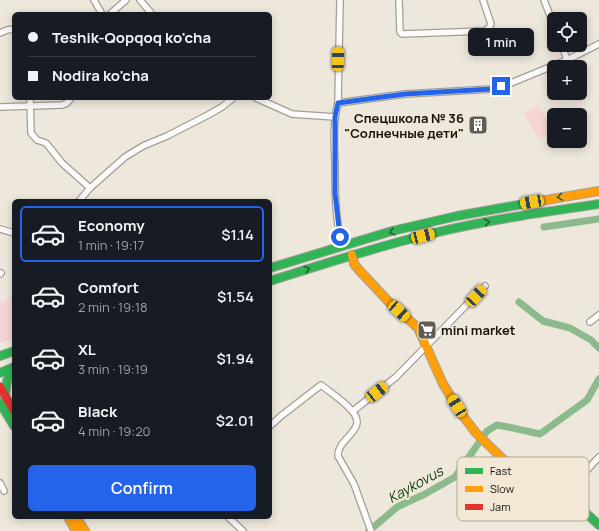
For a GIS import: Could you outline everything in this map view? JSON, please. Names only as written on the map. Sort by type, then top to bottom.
[{"type":"main road","points":[[272,267],[402,229],[458,216],[599,191]]},
{"type":"main road","points":[[272,280],[352,255],[407,240],[544,212],[599,204]]},
{"type":"main road","points":[[458,216],[456,222],[460,228]]},
{"type":"main road","points":[[352,255],[354,264],[358,270],[390,303],[418,328],[444,384],[463,416],[476,433],[501,457]]},
{"type":"main road","points":[[0,373],[12,368]]},
{"type":"main road","points":[[2,400],[7,381],[12,371]]},
{"type":"main road","points":[[0,388],[2,413],[12,424]]},
{"type":"main road","points":[[2,400],[12,409]]},
{"type":"main road","points":[[589,516],[599,525]]},
{"type":"main road","points":[[69,519],[76,531]]},
{"type":"main road","points":[[77,519],[85,531]]},
{"type":"street","points":[[94,0],[101,12]]},
{"type":"street","points":[[112,12],[126,0]]},
{"type":"street","points":[[140,0],[150,12]]},
{"type":"street","points":[[340,0],[338,103],[335,117],[335,193],[342,246]]},
{"type":"street","points":[[399,0],[400,32],[402,34],[406,34],[484,31],[489,28],[491,24],[483,0]]},
{"type":"street","points":[[544,0],[549,12]]},
{"type":"street","points":[[0,33],[12,29]]},
{"type":"street","points":[[564,52],[567,60],[599,44]]},
{"type":"street","points":[[338,103],[405,94],[492,89],[506,85],[547,68]]},
{"type":"street","points":[[30,100],[31,133],[37,140],[46,143],[62,163],[90,188]]},
{"type":"street","points":[[0,106],[62,105],[69,100]]},
{"type":"street","points":[[82,199],[90,188],[125,157],[142,146],[167,136],[212,112],[230,100]]},
{"type":"street","points":[[260,100],[292,114],[335,117]]},
{"type":"street","points":[[0,229],[12,233]]},
{"type":"street","points":[[353,411],[396,377],[485,286]]},
{"type":"street","points":[[590,322],[599,315]]},
{"type":"street","points":[[272,424],[321,385],[353,411],[357,426],[353,433],[342,444],[338,452],[338,456],[354,484],[370,529]]},
{"type":"street","points":[[589,468],[599,457]]},
{"type":"street","points":[[0,483],[4,491]]},
{"type":"street","points":[[230,519],[243,531]]},
{"type":"shaded area","points":[[539,105],[547,121],[547,134],[538,139],[524,113]]},
{"type":"shaded area","points":[[10,295],[12,296],[12,339],[0,343],[0,300],[3,303]]},
{"type":"waterway","name":"Kaykovus","points":[[544,227],[599,219]]},
{"type":"waterway","name":"Kaykovus","points":[[519,302],[543,321],[570,328],[591,340],[599,348]]},
{"type":"waterway","name":"Kaykovus","points":[[469,457],[487,431],[497,425],[540,434],[587,400],[599,379]]},
{"type":"waterway","name":"Kaykovus","points":[[369,531],[397,507],[425,494],[455,477],[457,474]]},
{"type":"traffic: fast","points":[[272,267],[392,231],[457,216],[529,203]]},
{"type":"traffic: fast","points":[[272,280],[372,249],[454,228],[537,213],[599,204]]},
{"type":"traffic: fast","points":[[0,356],[12,352]]},
{"type":"traffic: fast","points":[[0,373],[12,368]]},
{"type":"traffic: fast","points":[[5,396],[7,381],[12,371]]},
{"type":"traffic: fast","points":[[0,403],[12,423]]},
{"type":"traffic: fast","points":[[589,516],[599,525]]},
{"type":"traffic: slow","points":[[529,203],[599,191]]},
{"type":"traffic: slow","points":[[352,255],[354,264],[359,270],[390,303],[418,328],[443,384],[463,416],[476,433],[501,457]]},
{"type":"traffic: slow","points":[[69,519],[76,531]]},
{"type":"traffic: slow","points":[[77,519],[85,531]]},
{"type":"traffic: jam","points":[[0,387],[12,408]]},
{"type":"place","name":"Спецшкола № 36 \"Солнечные дети\"","points":[[478,125]]},
{"type":"place","name":"mini market","points":[[427,330]]},
{"type":"route","points":[[340,237],[335,193],[334,147],[335,117],[338,103],[405,94],[492,89],[501,86]]}]
